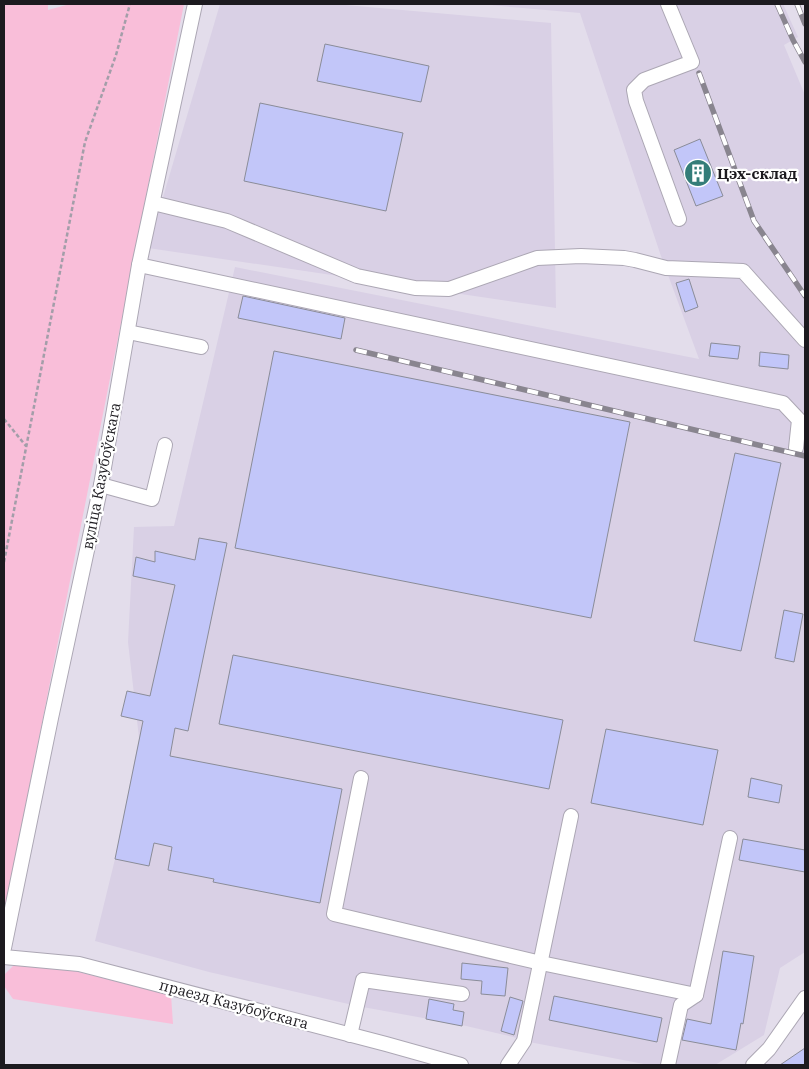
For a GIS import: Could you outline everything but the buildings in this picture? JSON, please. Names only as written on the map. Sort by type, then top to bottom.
[{"type":"street","name":"вуліца Казубоўскага","points":[[4,948],[101,485],[139,266],[195,4]]},
{"type":"street","points":[[668,4],[692,62],[644,80],[634,90],[636,102],[678,220]]},
{"type":"street","points":[[153,203],[227,221],[357,276],[415,288],[449,289],[537,258],[581,256],[624,258],[666,268],[743,271],[805,340]]},
{"type":"street","points":[[139,266],[783,403],[799,420],[796,448]]},
{"type":"street","points":[[128,332],[201,347]]},
{"type":"street","points":[[101,485],[152,499],[165,445]]},
{"type":"street","points":[[361,778],[334,914],[541,963],[696,995]]},
{"type":"street","points":[[508,1065],[524,1041],[571,816]]},
{"type":"street","points":[[668,1065],[681,1005],[696,995],[730,838]]},
{"type":"street","name":"праезд Казубоўскага","points":[[4,957],[79,964],[350,1034],[461,1065]]},
{"type":"street","points":[[350,1034],[363,980],[462,994]]},
{"type":"street","points":[[753,1065],[769,1049],[805,998]]},
{"type":"path","points":[[4,562],[85,142],[116,55],[130,4]]},
{"type":"path","points":[[4,419],[26,446]]},
{"type":"shaded area","points":[[4,4],[48,4],[48,10],[70,4],[184,4],[4,915]]},
{"type":"shaded area","points":[[220,4],[334,4],[551,23],[556,308],[148,248]]},
{"type":"shaded area","points":[[478,4],[783,4],[798,37],[784,45],[805,95],[805,952],[780,968],[764,1035],[715,1065],[649,1065],[524,1041],[462,1025],[357,1006],[209,972],[95,941],[115,859],[139,738],[128,642],[134,527],[174,526],[235,267],[699,359],[661,256],[580,13]]},
{"type":"shaded area","points":[[46,964],[171,995],[173,1024],[13,999],[4,986],[4,975],[13,966]]},
{"type":"railway","points":[[777,4],[805,62]]},
{"type":"railway","points":[[797,4],[805,24]]},
{"type":"railway","points":[[699,73],[754,221],[805,296]]},
{"type":"railway","points":[[356,350],[805,456]]},
{"type":"place","name":"Цэх-склад","points":[[698,173]]}]
